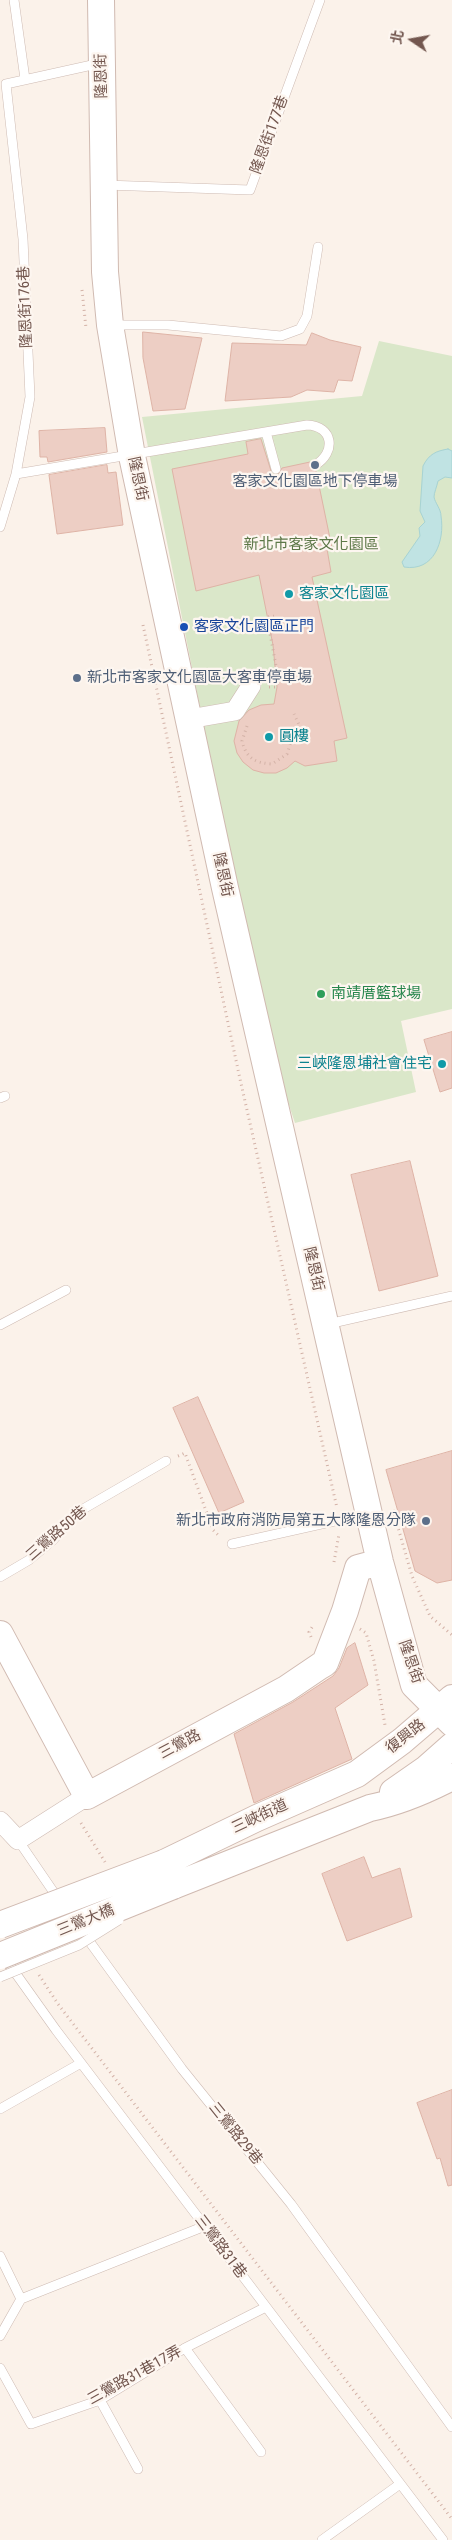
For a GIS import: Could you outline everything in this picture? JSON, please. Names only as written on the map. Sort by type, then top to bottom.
[{"type":"street","name":"隆恩街","points":[[100,0],[105,272],[110,325],[132,456],[225,888],[326,1324],[380,1508],[380,1562],[414,1685],[448,1710]]},
{"type":"street","points":[[189,719],[235,711],[251,686]]},
{"type":"street","name":"三鶯路","points":[[79,1801],[286,1689],[325,1663],[345,1611],[358,1568],[380,1562]]},
{"type":"street","points":[[0,1634],[79,1801],[18,1840],[0,1821]]},
{"type":"street","name":"復興路","points":[[357,1774],[448,1710]]},
{"type":"street","points":[[370,1808],[426,1769],[452,1746]]},
{"type":"street","name":"三峽街道","points":[[168,1875],[258,1818],[357,1774]]},
{"type":"street","points":[[370,1808],[401,1801],[452,1777]]},
{"type":"street","name":"三峽街道","points":[[168,1875],[370,1808]]},
{"type":"street","name":"三鶯大橋","points":[[0,1926],[168,1875]]},
{"type":"street","name":"三鶯大橋","points":[[0,1956],[168,1875]]},
{"type":"lane","points":[[14,0],[25,79]]},
{"type":"lane","name":"隆恩街177巷","points":[[104,185],[250,190],[320,0]]},
{"type":"lane","name":"隆恩街176巷","points":[[0,527],[16,474],[30,397],[23,239],[3,84],[102,63]]},
{"type":"lane","points":[[110,325],[168,324],[281,336],[300,329],[307,316],[318,247]]},
{"type":"lane","points":[[16,474],[132,456],[149,451],[307,425],[321,428],[329,438],[329,447],[321,462],[315,465]]},
{"type":"lane","points":[[266,432],[276,469]]},
{"type":"lane","points":[[0,1324],[66,1290]]},
{"type":"lane","points":[[326,1324],[452,1296]]},
{"type":"lane","name":"三鶯路50巷","points":[[0,1577],[29,1560],[47,1546],[78,1512],[166,1461]]},
{"type":"lane","points":[[232,1544],[380,1508]]},
{"type":"lane","name":"三鶯路29巷","points":[[18,1840],[70,1916],[182,2069],[291,2204],[452,2426]]},
{"type":"lane","points":[[0,1977],[79,1945],[168,1875]]},
{"type":"lane","name":"三鶯路31巷","points":[[0,1951],[81,2063],[443,2540]]},
{"type":"lane","points":[[0,2109],[81,2063]]},
{"type":"lane","points":[[0,2336],[21,2300],[204,2226]]},
{"type":"lane","points":[[0,2256],[21,2300]]},
{"type":"lane","name":"三鶯路31巷17弄","points":[[0,2368],[31,2424],[100,2400],[185,2348],[266,2307]]},
{"type":"lane","points":[[185,2348],[261,2452]]},
{"type":"lane","points":[[100,2400],[138,2469]]},
{"type":"lane","points":[[322,2540],[400,2484]]},
{"type":"path","points":[[251,686],[277,687],[276,666],[268,617],[276,616]]},
{"type":"path","points":[[248,725],[242,741],[244,750],[253,760],[272,764],[287,754],[293,736],[303,733],[294,714]]},
{"type":"path","points":[[166,1461],[185,1453],[214,1530],[221,1539],[232,1544]]},
{"type":"path","points":[[380,1508],[430,1616],[452,1635]]},
{"type":"path","points":[[79,1801],[106,1863]]},
{"type":"path","points":[[37,1972],[58,2004],[452,2519]]},
{"type":"green space","name":"新北市客家文化園區","points":[[379,341],[452,356],[452,1009],[401,1021],[416,1092],[295,1123],[273,1057],[251,964],[142,417],[362,396]]},
{"type":"water","points":[[448,449],[452,451],[452,478],[445,477],[438,481],[434,495],[441,516],[442,526],[439,544],[430,560],[423,565],[404,567],[402,562],[420,536],[419,528],[425,522],[420,511],[423,466],[433,454]]},
{"type":"building","points":[[143,332],[202,338],[185,409],[153,411],[143,358]]},
{"type":"building","points":[[312,333],[330,340],[361,347],[352,381],[338,380],[334,392],[307,390],[291,397],[225,401],[232,343],[306,345]]},
{"type":"building","points":[[105,428],[107,452],[48,462],[47,457],[40,457],[39,431]]},
{"type":"building","name":"客家文化園區","points":[[261,439],[272,474],[278,475],[282,468],[310,462],[310,468],[316,471],[332,548],[327,549],[331,572],[312,577],[347,738],[334,741],[337,761],[305,766],[295,761],[287,768],[276,773],[264,773],[253,770],[243,762],[237,753],[234,741],[239,721],[249,710],[261,705],[274,704],[277,687],[273,645],[259,575],[196,591],[172,469],[248,454],[246,442]]},
{"type":"building","points":[[107,465],[108,473],[116,472],[123,525],[57,534],[49,475]]},
{"type":"building","name":"三峽隆恩埔社會住宅","points":[[452,1032],[452,1088],[440,1092],[424,1040]]},
{"type":"building","points":[[410,1161],[438,1276],[379,1291],[351,1175]]},
{"type":"building","points":[[198,1397],[244,1502],[219,1513],[173,1408]]},
{"type":"building","name":"新北市政府消防局第五大隊隆恩分隊","points":[[452,1451],[452,1580],[437,1583],[415,1571],[386,1470]]},
{"type":"building","points":[[355,1643],[368,1685],[335,1708],[352,1759],[254,1803],[234,1734],[293,1702],[333,1676],[339,1668],[347,1648]]},
{"type":"building","points":[[364,1857],[372,1878],[400,1868],[412,1917],[347,1941],[322,1874]]},
{"type":"building","points":[[452,2090],[452,2185],[448,2186],[440,2158],[437,2159],[417,2103]]},
{"type":"place","name":"客家文化園區地下停車場","points":[[315,465]]},
{"type":"place","name":"客家文化園區","points":[[289,594]]},
{"type":"place","name":"客家文化園區正門","points":[[184,627]]},
{"type":"place","name":"新北市客家文化園區大客車停車場","points":[[77,678]]},
{"type":"place","name":"圓樓","points":[[269,737]]},
{"type":"place","name":"南靖厝籃球場","points":[[321,994]]},
{"type":"place","name":"三峽隆恩埔社會住宅","points":[[442,1064]]},
{"type":"place","name":"新北市政府消防局第五大隊隆恩分隊","points":[[426,1521]]}]
